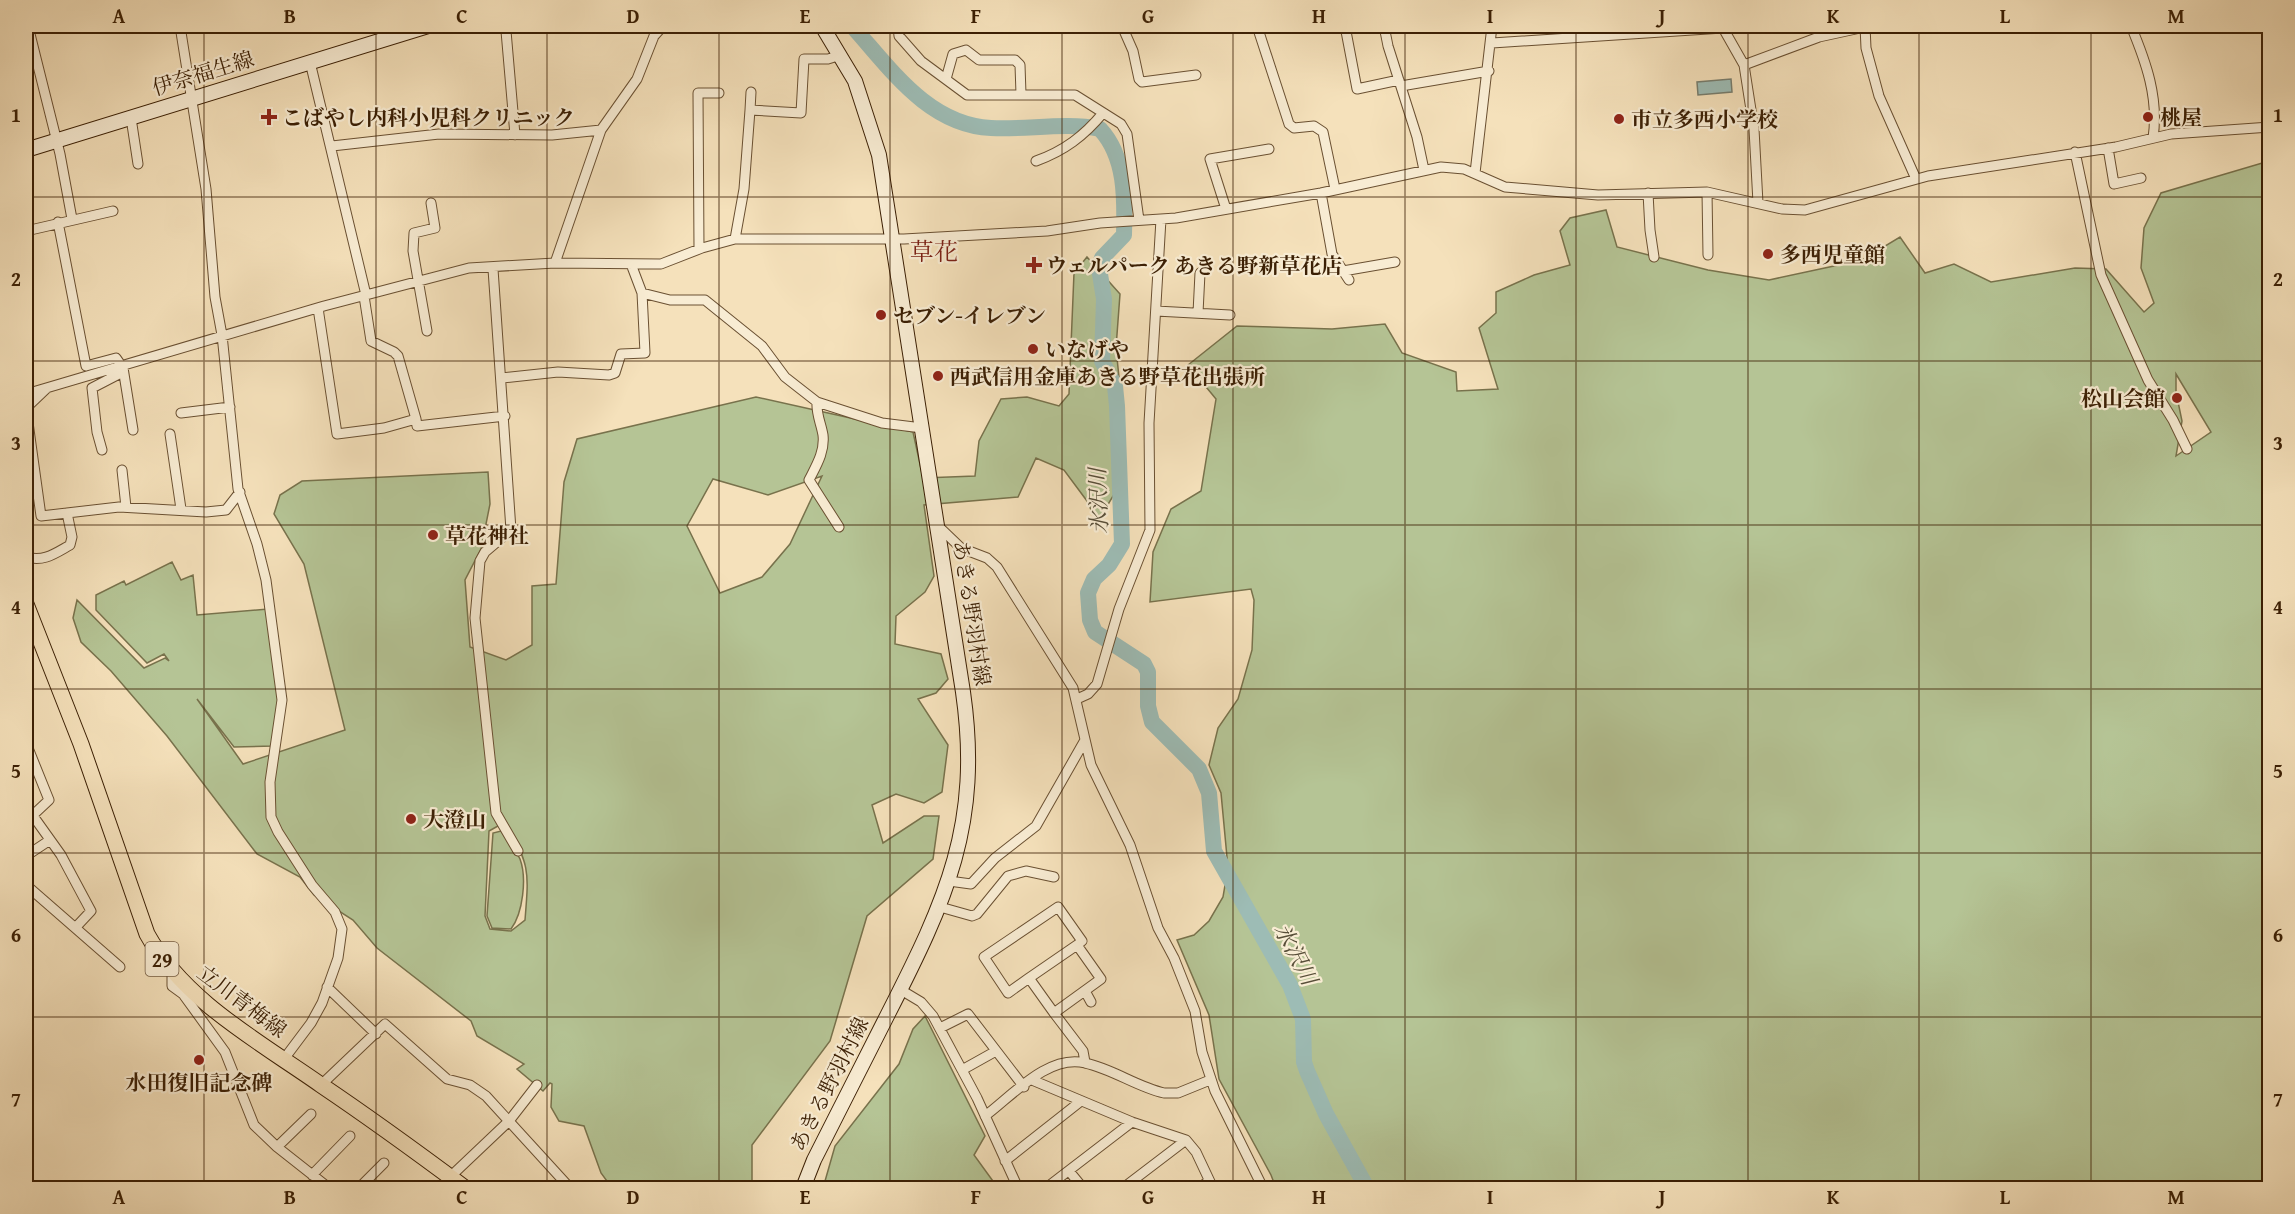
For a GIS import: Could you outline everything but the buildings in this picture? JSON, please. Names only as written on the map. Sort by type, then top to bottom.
[{"type":"main road","name":"伊奈福生線","points":[[26,150],[428,26]]},
{"type":"main road","name":"あきる野羽村線","points":[[803,1188],[814,1160],[901,990],[950,881],[964,819],[968,740],[893,239],[874,135],[855,81],[822,26]]},
{"type":"main road","name":"立川青梅線","points":[[26,604],[81,744],[147,934],[172,973],[230,1021],[465,1188]]},
{"type":"street","points":[[28,26],[72,219]]},
{"type":"street","points":[[180,26],[206,189],[215,297],[222,335],[240,492],[266,580],[282,700],[270,782],[272,817],[278,832],[312,885],[338,918],[343,939],[327,987],[311,1023],[285,1059]]},
{"type":"street","points":[[555,263],[601,130],[637,79],[654,36],[663,26]]},
{"type":"street","points":[[898,26],[898,36],[921,61],[967,95],[1075,95],[1121,124],[1127,134],[1135,221]]},
{"type":"street","points":[[1122,26],[1133,51],[1139,79],[1142,82],[1196,75]]},
{"type":"street","points":[[1257,26],[1289,124],[1294,128],[1314,126],[1323,132],[1335,189]]},
{"type":"street","points":[[1330,26],[1331,28],[1345,26],[1357,89],[1489,71]]},
{"type":"street","points":[[1384,26],[1424,170]]},
{"type":"street","points":[[1475,173],[1489,71],[1492,26]]},
{"type":"street","points":[[1584,26],[1586,37]]},
{"type":"street","points":[[1744,65],[1819,37],[1865,26],[1866,48],[1879,96],[1916,179]]},
{"type":"street","points":[[2131,26],[2141,46],[2152,87],[2156,119],[2153,138]]},
{"type":"street","points":[[1492,43],[1722,27],[1744,65],[1754,129],[1758,203]]},
{"type":"street","points":[[506,31],[515,135]]},
{"type":"street","points":[[946,79],[953,54],[966,50],[979,60],[1015,60],[1020,65],[1021,94]]},
{"type":"street","points":[[750,110],[801,113],[804,59],[828,59],[841,55]]},
{"type":"street","points":[[310,62],[332,146],[365,296],[371,341],[398,356],[417,426],[505,416]]},
{"type":"street","points":[[26,66],[37,63]]},
{"type":"street","points":[[735,239],[744,189],[751,92]]},
{"type":"street","points":[[699,249],[698,93],[719,93]]},
{"type":"street","points":[[1036,161],[1055,154],[1082,137],[1104,113]]},
{"type":"street","points":[[131,117],[138,164]]},
{"type":"street","points":[[26,394],[222,335],[469,268],[555,263],[661,264],[699,249],[735,239],[893,239],[1047,231],[1161,219],[1226,209],[1424,170],[1454,167],[1475,173],[1485,180],[1505,187],[1598,195],[1707,192],[1805,210],[1916,179],[2108,148],[2171,134],[2270,127]]},
{"type":"street","points":[[332,146],[439,134],[552,135],[601,130]]},
{"type":"street","points":[[2108,148],[2114,184],[2141,178]]},
{"type":"street","points":[[1226,209],[1210,159],[1269,149]]},
{"type":"street","points":[[2075,152],[2101,275],[2148,380],[2173,420],[2187,449]]},
{"type":"street","points":[[1321,192],[1332,254],[1346,275],[1395,262]]},
{"type":"street","points":[[1707,192],[1708,255]]},
{"type":"street","points":[[1648,194],[1654,257]]},
{"type":"street","points":[[427,331],[413,251],[414,233],[435,228],[431,203]]},
{"type":"street","points":[[26,231],[113,211]]},
{"type":"street","points":[[1077,699],[1088,694],[1097,684],[1108,642],[1150,530],[1149,423],[1161,219]]},
{"type":"street","points":[[58,222],[86,366],[116,358],[121,365],[133,430]]},
{"type":"street","points":[[502,378],[558,372],[609,375],[615,373],[621,354],[645,352],[642,293],[632,264]]},
{"type":"street","points":[[493,268],[505,416],[511,530],[485,552],[480,561],[475,618],[496,813],[518,851]]},
{"type":"street","points":[[1198,313],[1200,273]]},
{"type":"street","points":[[642,293],[670,300],[705,300],[754,339],[768,352],[785,377],[817,402],[882,423],[922,428]]},
{"type":"street","points":[[318,308],[337,434],[384,428],[416,419]]},
{"type":"street","points":[[1156,310],[1230,315]]},
{"type":"street","points":[[102,450],[92,388],[119,374],[121,365]]},
{"type":"street","points":[[49,387],[26,408],[41,516],[126,507],[206,512],[226,510],[240,492]]},
{"type":"street","points":[[817,402],[823,435],[823,452],[809,480],[839,527]]},
{"type":"street","points":[[181,413],[230,407]]},
{"type":"street","points":[[170,434],[181,509]]},
{"type":"street","points":[[122,470],[126,507]]},
{"type":"street","points":[[26,557],[36,560],[49,558],[70,545],[72,537],[67,513]]},
{"type":"street","points":[[937,525],[961,548],[987,558],[997,567],[1073,688],[1093,770],[1130,845],[1158,928],[1174,958],[1195,1011],[1210,1080],[1263,1188]]},
{"type":"street","points":[[950,881],[971,884],[995,858],[1036,826],[1085,740]]},
{"type":"street","points":[[26,742],[28,756],[49,800],[33,815]]},
{"type":"street","points":[[26,806],[50,840],[91,911],[76,927]]},
{"type":"street","points":[[26,856],[50,840]]},
{"type":"street","points":[[940,907],[972,916],[978,914],[1008,876],[1026,870],[1054,877]]},
{"type":"street","points":[[26,885],[120,967]]},
{"type":"street","points":[[1058,907],[1082,941],[1077,945],[1008,993],[984,957],[1058,907]]},
{"type":"street","points":[[1054,1012],[1101,979],[1077,945]]},
{"type":"street","points":[[172,973],[172,986],[183,994],[225,1052],[254,1125],[277,1147],[329,1188]]},
{"type":"street","points":[[1029,978],[1083,1051],[1085,1062]]},
{"type":"street","points":[[327,987],[376,1034]]},
{"type":"street","points":[[901,990],[921,1002],[939,1028],[985,1116],[1018,1188]]},
{"type":"street","points":[[1084,991],[1092,1002]]},
{"type":"street","points":[[939,1028],[968,1014],[1024,1087]]},
{"type":"street","points":[[321,1085],[385,1024],[447,1079],[470,1085],[486,1096],[570,1188]]},
{"type":"street","points":[[962,1070],[996,1051]]},
{"type":"street","points":[[985,1116],[1051,1067],[1065,1062],[1085,1062],[1164,1093],[1178,1093],[1210,1080]]},
{"type":"street","points":[[1032,1080],[1132,1122],[1186,1140],[1196,1152],[1211,1185],[1199,1188]]},
{"type":"street","points":[[450,1177],[509,1121],[537,1085]]},
{"type":"street","points":[[1005,1161],[1081,1101]]},
{"type":"street","points":[[277,1147],[310,1114]]},
{"type":"street","points":[[1046,1188],[1132,1122]]},
{"type":"street","points":[[312,1175],[350,1136]]},
{"type":"street","points":[[1123,1188],[1186,1140]]},
{"type":"street","points":[[359,1188],[384,1163]]},
{"type":"street","points":[[1069,1171],[1083,1188]]},
{"type":"green space","points":[[2269,161],[2269,1188],[1276,1188],[1219,1079],[1209,1015],[1177,940],[1194,935],[1209,921],[1223,897],[1228,868],[1221,793],[1209,765],[1218,728],[1238,699],[1252,650],[1254,600],[1251,589],[1150,602],[1153,552],[1171,509],[1201,491],[1216,399],[1188,365],[1237,326],[1332,329],[1385,324],[1402,353],[1456,372],[1457,391],[1498,389],[1479,328],[1496,313],[1496,292],[1534,275],[1570,265],[1560,231],[1570,218],[1606,210],[1617,247],[1708,270],[1769,280],[1862,260],[1900,237],[1925,273],[1954,264],[1991,282],[2075,268],[2106,269],[2144,312],[2154,303],[2141,268],[2144,228],[2161,193]],"holes":[[[2176,374],[2211,432],[2176,456],[2182,421],[2176,392]]]},
{"type":"green space","points":[[1087,257],[1120,294],[1116,348],[1121,397],[1116,491],[1097,523],[1087,501],[1064,470],[1036,458],[1018,497],[924,505],[934,576],[925,592],[896,616],[895,644],[941,654],[948,679],[936,693],[918,699],[948,745],[942,792],[924,803],[896,794],[872,805],[883,843],[924,816],[939,816],[933,859],[867,916],[830,1041],[752,1145],[752,1188],[612,1188],[601,1173],[584,1126],[559,1121],[551,1107],[552,1084],[550,1083],[543,1091],[517,1069],[524,1064],[477,1036],[471,1021],[377,948],[353,920],[314,895],[300,877],[257,854],[167,736],[111,671],[81,642],[73,618],[77,600],[144,668],[165,658],[169,661],[164,654],[147,663],[96,610],[96,595],[124,581],[126,585],[172,562],[181,580],[193,575],[197,615],[268,609],[279,701],[273,746],[234,747],[197,699],[243,764],[345,730],[304,564],[274,514],[280,495],[302,481],[488,472],[490,504],[481,549],[465,580],[470,647],[506,660],[532,645],[532,586],[556,584],[564,482],[577,439],[756,397],[913,432],[923,478],[975,476],[979,441],[1001,399],[1027,397],[1059,406],[1069,394],[1074,273]],"holes":[[[822,476],[790,544],[762,577],[720,593],[687,526],[713,479],[768,495]],[[505,822],[523,859],[527,879],[525,920],[511,931],[490,929],[485,916],[489,831]]]},
{"type":"green space","points":[[501,831],[520,859],[523,876],[521,905],[511,929],[492,928],[487,916],[493,833]]},
{"type":"green space","points":[[925,1016],[985,1136],[974,1155],[998,1188],[823,1188],[835,1146],[899,1064],[913,1029]]},
{"type":"water","points":[[1731,79],[1732,92],[1698,95],[1697,82]]},
{"type":"waterway","name":"氷沢川","points":[[852,26],[912,92],[948,117],[968,124],[991,128],[1073,126],[1100,129],[1115,152],[1124,193],[1124,235],[1102,258],[1099,268],[1104,299],[1102,361],[1115,386],[1117,406],[1122,544],[1109,565],[1094,579],[1088,593],[1090,620],[1095,632],[1144,664],[1148,672],[1148,706],[1152,722],[1199,769],[1209,793],[1214,851],[1290,985],[1303,1019],[1304,1062],[1307,1071],[1326,1114],[1367,1188]]},
{"type":"place","name":"こばやし内科小児科クリニック","points":[[269,117]]},
{"type":"place","name":"桃屋","points":[[2148,117]]},
{"type":"place","name":"市立多西小学校","points":[[1619,119]]},
{"type":"place","name":"多西児童館","points":[[1768,254]]},
{"type":"place","name":"ウェルパーク あきる野新草花店","points":[[1034,265]]},
{"type":"place","name":"セブン-イレブン","points":[[881,315]]},
{"type":"place","name":"いなげや","points":[[1033,349]]},
{"type":"place","name":"西武信用金庫あきる野草花出張所","points":[[938,376]]},
{"type":"place","name":"松山会館","points":[[2177,398]]},
{"type":"place","name":"草花神社","points":[[433,535]]},
{"type":"place","name":"大澄山","points":[[411,819]]},
{"type":"place","name":"水田復旧記念碑","points":[[199,1060]]},
{"type":"district","name":"草花","points":[[934,251]]}]
